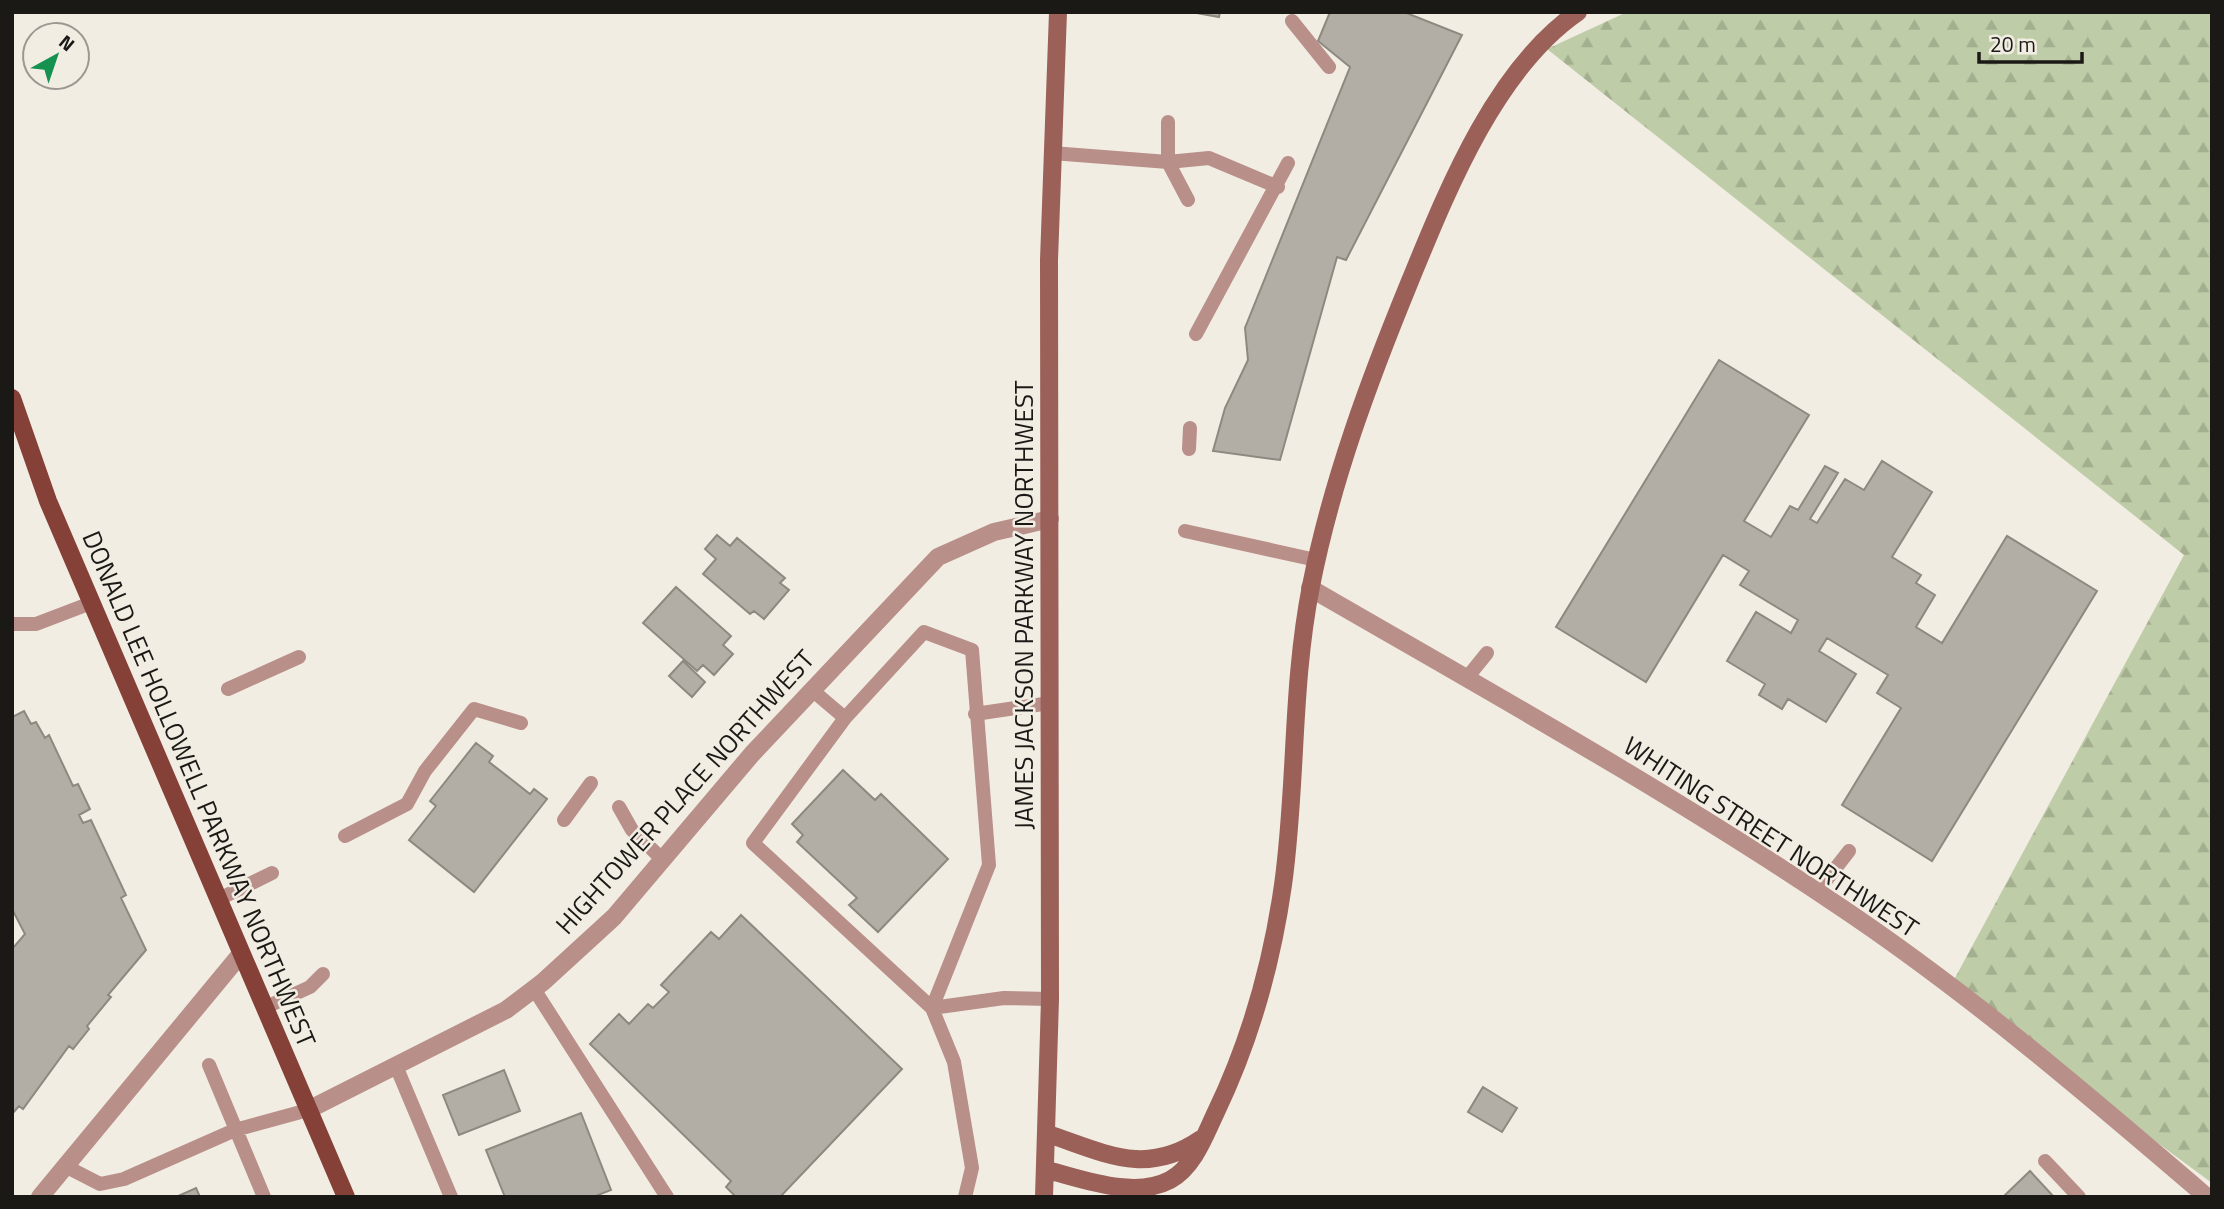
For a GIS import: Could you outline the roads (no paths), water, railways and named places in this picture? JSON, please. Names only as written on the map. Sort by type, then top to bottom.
[{"type":"main road","name":"DONALD LEE HOLLOWELL PARKWAY NORTHWEST","points":[[12,398],[48,501],[240,955],[346,1197]]},
{"type":"street","name":"JAMES JACKSON PARKWAY NORTHWEST","points":[[1044,1197],[1047,1170],[1050,999],[1052,153],[1058,12]]},
{"type":"street","points":[[1172,1197],[1230,1083],[1252,1021],[1283,883],[1299,658],[1310,587],[1344,453],[1368,384],[1430,233],[1469,151],[1497,102],[1527,60],[1563,23],[1578,12]]},
{"type":"street","name":"HIGHTOWER PLACE NORTHWEST","points":[[308,1110],[506,1010],[534,989],[614,917],[752,754],[938,557],[994,532],[1050,519]]},
{"type":"street","name":"WHITING STREET NORTHWEST","points":[[1310,587],[1715,826],[1817,892],[2043,1056],[2207,1197]]},
{"type":"street","points":[[40,1197],[240,955]]},
{"type":"street","points":[[1048,1134],[1131,1161],[1155,1161],[1182,1153],[1204,1137]]},
{"type":"street","points":[[1047,1170],[1101,1184],[1145,1186],[1170,1180],[1191,1162]]},
{"type":"lane","points":[[1292,21],[1329,67]]},
{"type":"lane","points":[[1168,122],[1168,162],[1188,200]]},
{"type":"lane","points":[[1052,153],[1168,162],[1209,158],[1278,187]]},
{"type":"lane","points":[[1196,334],[1278,187],[1288,163]]},
{"type":"lane","points":[[1189,449],[1190,428]]},
{"type":"lane","points":[[1185,531],[1316,560]]},
{"type":"lane","points":[[12,624],[36,624],[91,603]]},
{"type":"lane","points":[[932,1009],[989,865],[972,650],[925,632],[845,718],[753,843],[932,1009],[954,1062],[972,1168],[965,1197]]},
{"type":"lane","points":[[1466,679],[1487,653]]},
{"type":"lane","points":[[228,689],[299,657]]},
{"type":"lane","points":[[812,690],[845,718]]},
{"type":"lane","points":[[975,714],[1050,704]]},
{"type":"lane","points":[[345,836],[407,804],[425,771],[474,709],[521,723]]},
{"type":"lane","points":[[564,820],[591,783]]},
{"type":"lane","points":[[619,807],[632,830],[662,859]]},
{"type":"lane","points":[[1817,892],[1849,851]]},
{"type":"lane","points":[[217,900],[272,873]]},
{"type":"lane","points":[[264,1008],[310,986],[323,974]]},
{"type":"lane","points":[[534,989],[667,1197]]},
{"type":"lane","points":[[932,1009],[1004,998],[1050,999]]},
{"type":"lane","points":[[209,1065],[264,1197]]},
{"type":"lane","points":[[396,1066],[451,1197]]},
{"type":"lane","points":[[65,1167],[100,1184],[124,1179],[235,1130],[308,1110]]},
{"type":"lane","points":[[2045,1161],[2079,1197]]}]
